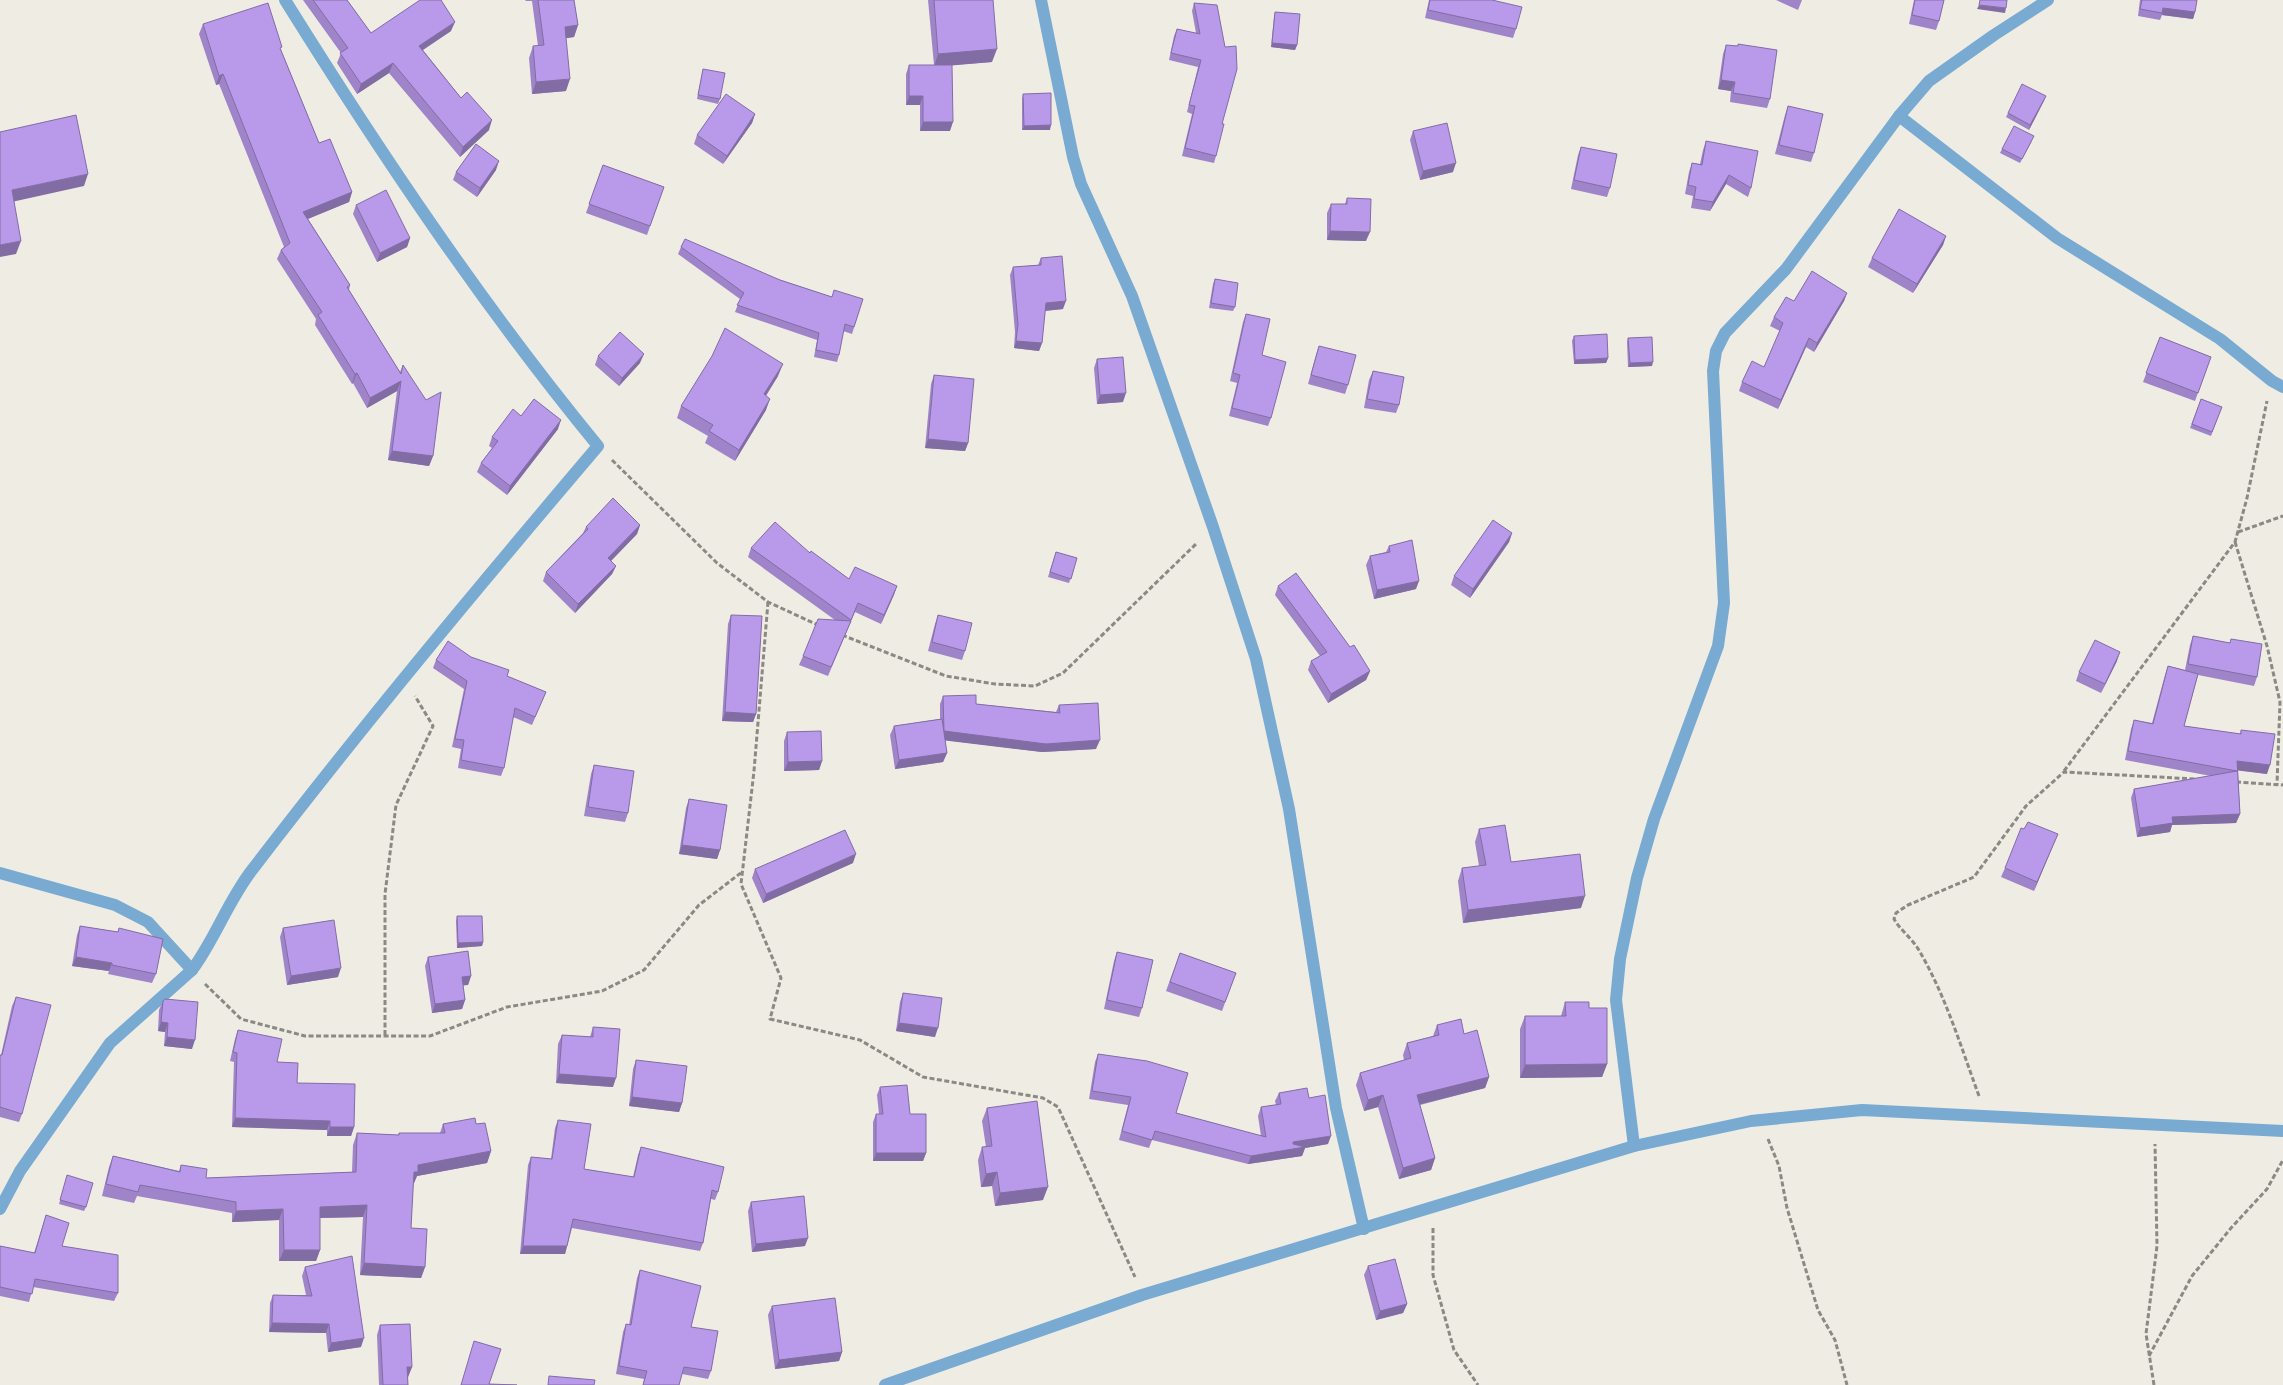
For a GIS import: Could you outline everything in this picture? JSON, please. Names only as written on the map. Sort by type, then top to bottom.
[{"type":"street","points":[[0,1208],[20,1171],[110,1043],[192,970],[202,957],[250,872],[369,719],[598,446],[510,334],[324,62],[285,0]]},
{"type":"street","points":[[1042,0],[1080,184],[1132,296],[1213,527],[1256,659],[1289,809],[1336,1108],[1364,1229]]},
{"type":"street","points":[[1634,1146],[1616,1000],[1620,959],[1637,878],[1654,820],[1718,646],[1724,603],[1713,371],[1716,351],[1725,333],[1786,269],[1898,116],[1929,81],[2048,0]]},
{"type":"street","points":[[1898,116],[2057,238],[2220,340],[2277,384]]},
{"type":"street","points":[[0,872],[115,904],[148,922],[192,970]]},
{"type":"street","points":[[885,1385],[1142,1295],[1634,1146],[1760,1120],[1862,1110],[1987,1118],[2283,1131]]},
{"type":"path","points":[[1987,1118],[1944,1001],[1920,951],[1894,919],[1896,913],[1908,905],[1974,877],[2026,806],[2064,772],[2235,542],[2277,384]]},
{"type":"path","points":[[598,446],[717,563],[768,602],[828,629]]},
{"type":"path","points":[[2238,532],[2283,516]]},
{"type":"path","points":[[837,633],[946,676],[995,684],[1035,686],[1064,673],[1213,527]]},
{"type":"path","points":[[2235,542],[2267,646],[2280,702],[2277,784]]},
{"type":"path","points":[[768,602],[754,771],[741,884],[780,978],[770,1018],[860,1040],[923,1077],[1043,1098],[1058,1107],[1126,1254],[1142,1295]]},
{"type":"path","points":[[385,1035],[385,894],[396,805],[433,726],[404,678]]},
{"type":"path","points":[[2064,772],[2200,780]]},
{"type":"path","points":[[2229,781],[2283,785]]},
{"type":"path","points":[[192,970],[241,1019],[305,1036],[430,1036],[507,1007],[602,990],[644,970],[699,905],[743,872]]},
{"type":"path","points":[[1760,1120],[1779,1166],[1788,1208],[1818,1310],[1835,1340],[1847,1385]]},
{"type":"path","points":[[2154,1126],[2157,1246],[2146,1334],[2154,1385]]},
{"type":"path","points":[[2149,1356],[2192,1276],[2230,1228],[2266,1190],[2283,1160]]},
{"type":"path","points":[[1433,1208],[1434,1275],[1454,1350],[1478,1385]]},
{"type":"building","points":[[313,0],[347,0],[371,33],[420,0],[441,0],[455,22],[419,46],[461,98],[467,92],[492,120],[463,147],[393,63],[361,84],[340,53],[348,48]]},
{"type":"building","points":[[538,0],[574,0],[578,25],[565,27],[570,79],[536,82],[533,46],[544,45]]},
{"type":"building","points":[[934,0],[993,0],[997,49],[938,54]]},
{"type":"building","points":[[1430,0],[1492,0],[1522,7],[1516,29],[1428,10]]},
{"type":"building","points":[[1915,0],[1944,0],[1939,21],[1912,15]]},
{"type":"building","points":[[1980,0],[2007,0],[2006,8],[1979,5]]},
{"type":"building","points":[[2142,0],[2197,0],[2195,12],[2163,8],[2162,13],[2140,9]]},
{"type":"building","points":[[268,3],[282,47],[280,48],[319,143],[330,139],[352,192],[303,212],[350,285],[347,287],[401,374],[403,365],[426,400],[441,392],[433,456],[392,451],[401,381],[370,398],[357,373],[355,374],[318,315],[322,312],[281,250],[290,243],[223,74],[219,76],[203,24]]},
{"type":"building","points":[[1194,3],[1217,5],[1225,47],[1236,46],[1237,69],[1222,124],[1224,124],[1216,156],[1185,148],[1195,106],[1189,105],[1201,60],[1171,53],[1177,29],[1200,34]]},
{"type":"building","points":[[1275,12],[1300,14],[1297,45],[1272,43]]},
{"type":"building","points":[[1738,44],[1777,50],[1770,99],[1733,93],[1735,82],[1721,80],[1726,45],[1738,46]]},
{"type":"building","points":[[909,65],[952,65],[953,122],[923,122],[923,96],[909,96]]},
{"type":"building","points":[[703,69],[725,73],[720,99],[698,95]]},
{"type":"building","points":[[2022,84],[2046,96],[2030,125],[2008,113]]},
{"type":"building","points":[[1051,93],[1051,125],[1024,126],[1023,94]]},
{"type":"building","points":[[726,94],[755,114],[727,156],[697,135]]},
{"type":"building","points":[[1788,106],[1823,114],[1814,153],[1779,145]]},
{"type":"building","points":[[76,115],[88,174],[12,190],[21,241],[0,245],[0,132]]},
{"type":"building","points":[[1447,123],[1456,163],[1423,171],[1413,131]]},
{"type":"building","points":[[2014,126],[2034,136],[2022,159],[2002,149]]},
{"type":"building","points":[[1706,141],[1758,151],[1751,188],[1729,175],[1713,202],[1694,199],[1696,187],[1688,185],[1692,163],[1702,165]]},
{"type":"building","points":[[476,144],[499,161],[480,188],[456,172]]},
{"type":"building","points":[[1581,147],[1617,154],[1610,188],[1574,180]]},
{"type":"building","points":[[603,165],[664,187],[650,226],[589,204]]},
{"type":"building","points":[[386,190],[410,238],[380,253],[356,205]]},
{"type":"building","points":[[1347,198],[1371,199],[1370,232],[1330,231],[1331,204],[1347,204]]},
{"type":"building","points":[[1899,209],[1946,236],[1917,284],[1872,258]]},
{"type":"building","points":[[685,239],[780,280],[832,297],[834,290],[863,299],[854,327],[845,324],[839,355],[816,350],[819,333],[737,305],[744,293],[681,247]]},
{"type":"building","points":[[1062,256],[1066,301],[1046,303],[1042,343],[1016,341],[1018,324],[1013,267],[1041,265],[1041,258]]},
{"type":"building","points":[[1812,271],[1847,293],[1817,343],[1809,338],[1781,400],[1742,382],[1752,361],[1764,367],[1783,323],[1774,317],[1786,297],[1794,301]]},
{"type":"building","points":[[1215,279],[1238,283],[1235,307],[1211,303]]},
{"type":"building","points":[[1246,314],[1270,319],[1262,355],[1286,362],[1271,418],[1232,408],[1240,375],[1233,373]]},
{"type":"building","points":[[725,328],[783,364],[764,394],[770,399],[739,450],[709,431],[713,425],[681,406],[712,356]]},
{"type":"building","points":[[620,332],[644,354],[622,378],[598,356]]},
{"type":"building","points":[[1607,334],[1608,358],[1575,360],[1574,336]]},
{"type":"building","points":[[1652,337],[1653,362],[1630,363],[1628,338]]},
{"type":"building","points":[[2160,337],[2211,357],[2198,393],[2146,373]]},
{"type":"building","points":[[1319,346],[1356,355],[1348,385],[1311,375]]},
{"type":"building","points":[[1123,357],[1126,393],[1100,395],[1097,359]]},
{"type":"building","points":[[1373,371],[1404,377],[1399,405],[1367,399]]},
{"type":"building","points":[[934,375],[974,379],[968,443],[928,439]]},
{"type":"building","points":[[534,399],[561,420],[510,486],[481,463],[498,441],[492,437],[513,409],[521,416]]},
{"type":"building","points":[[2201,399],[2222,407],[2212,432],[2192,424]]},
{"type":"building","points":[[613,498],[640,525],[608,558],[616,566],[578,604],[546,572],[588,529],[586,527]]},
{"type":"building","points":[[1493,520],[1512,533],[1473,589],[1454,576]]},
{"type":"building","points":[[775,522],[810,553],[811,551],[849,579],[855,567],[897,586],[884,615],[858,603],[851,620],[751,548]]},
{"type":"building","points":[[1412,540],[1419,581],[1377,590],[1370,556],[1390,552],[1389,546]]},
{"type":"building","points":[[1056,552],[1077,558],[1071,579],[1050,572]]},
{"type":"building","points":[[1296,573],[1350,647],[1354,645],[1370,671],[1331,694],[1311,661],[1327,652],[1278,586]]},
{"type":"building","points":[[731,615],[762,616],[756,714],[725,712]]},
{"type":"building","points":[[938,615],[972,623],[965,651],[932,642]]},
{"type":"building","points":[[818,619],[851,621],[831,667],[803,656]]},
{"type":"building","points":[[2193,636],[2230,643],[2231,639],[2262,644],[2257,677],[2188,664]]},
{"type":"building","points":[[2095,640],[2120,652],[2105,684],[2079,672]]},
{"type":"building","points":[[448,641],[471,657],[509,670],[507,676],[546,692],[535,717],[515,708],[504,768],[461,760],[464,740],[455,739],[467,681],[436,660]]},
{"type":"building","points":[[2168,666],[2198,674],[2184,726],[2241,734],[2241,730],[2275,734],[2270,765],[2237,761],[2240,814],[2172,817],[2173,823],[2140,828],[2134,789],[2237,771],[2128,751],[2134,720],[2153,724]]},
{"type":"building","points":[[976,695],[976,704],[1060,713],[1059,705],[1098,703],[1100,740],[1046,744],[944,731],[943,696]]},
{"type":"building","points":[[942,719],[947,753],[899,760],[894,726]]},
{"type":"building","points":[[821,731],[822,761],[788,762],[787,732]]},
{"type":"building","points":[[594,765],[634,771],[628,813],[588,807]]},
{"type":"building","points":[[689,799],[727,805],[720,850],[682,845]]},
{"type":"building","points":[[2028,822],[2058,834],[2037,882],[2005,868],[2021,828],[2024,829]]},
{"type":"building","points":[[1505,825],[1511,862],[1580,854],[1585,896],[1468,910],[1462,868],[1486,865],[1479,829]]},
{"type":"building","points":[[845,830],[856,854],[766,894],[755,869]]},
{"type":"building","points":[[457,916],[482,916],[483,942],[458,943]]},
{"type":"building","points":[[334,920],[341,968],[291,976],[283,928]]},
{"type":"building","points":[[80,926],[118,932],[119,928],[163,939],[156,974],[112,965],[112,963],[76,957]]},
{"type":"building","points":[[468,951],[471,976],[462,977],[465,1000],[435,1004],[428,957]]},
{"type":"building","points":[[1117,952],[1153,960],[1142,1008],[1107,1000]]},
{"type":"building","points":[[1180,953],[1236,973],[1225,1002],[1170,982]]},
{"type":"building","points":[[903,993],[942,998],[938,1028],[899,1023]]},
{"type":"building","points":[[16,997],[51,1005],[22,1114],[0,1107],[0,1055],[2,1055]]},
{"type":"building","points":[[165,999],[198,1002],[195,1040],[167,1037],[168,1023],[161,1022],[163,1001]]},
{"type":"building","points":[[1565,1002],[1589,1002],[1589,1008],[1607,1008],[1607,1064],[1525,1065],[1525,1016],[1566,1016]]},
{"type":"building","points":[[1461,1019],[1464,1034],[1477,1030],[1489,1077],[1417,1095],[1435,1158],[1403,1168],[1383,1095],[1368,1100],[1360,1073],[1411,1058],[1407,1043],[1439,1035],[1437,1025]]},
{"type":"building","points":[[593,1027],[620,1029],[616,1078],[559,1074],[562,1035],[593,1037]]},
{"type":"building","points":[[238,1030],[282,1039],[277,1062],[298,1063],[297,1083],[355,1084],[354,1127],[330,1127],[330,1121],[235,1118],[237,1053],[233,1052]]},
{"type":"building","points":[[1098,1054],[1147,1061],[1188,1073],[1176,1113],[1266,1137],[1261,1107],[1281,1104],[1279,1093],[1307,1088],[1309,1098],[1325,1095],[1331,1136],[1293,1142],[1293,1144],[1305,1147],[1251,1156],[1155,1131],[1152,1140],[1122,1131],[1131,1097],[1092,1091]]},
{"type":"building","points":[[636,1060],[687,1066],[682,1103],[632,1097]]},
{"type":"building","points":[[907,1085],[910,1114],[926,1114],[926,1153],[876,1153],[876,1114],[883,1114],[880,1087]]},
{"type":"building","points":[[1037,1101],[1048,1187],[1000,1193],[997,1172],[986,1174],[982,1147],[992,1146],[987,1108]]},
{"type":"building","points":[[475,1118],[476,1124],[485,1123],[491,1151],[418,1165],[418,1172],[414,1172],[411,1228],[427,1229],[425,1267],[364,1263],[367,1205],[320,1207],[320,1250],[284,1250],[283,1209],[236,1211],[236,1202],[140,1185],[138,1192],[106,1184],[113,1156],[180,1172],[181,1165],[207,1169],[206,1178],[356,1172],[357,1133],[399,1135],[399,1133],[445,1133],[443,1124]]},
{"type":"building","points":[[558,1120],[591,1124],[584,1169],[634,1177],[641,1147],[724,1167],[718,1192],[712,1190],[703,1243],[573,1219],[567,1246],[523,1246],[531,1157],[552,1159]]},
{"type":"building","points":[[67,1175],[93,1183],[86,1207],[60,1200]]},
{"type":"building","points":[[804,1196],[808,1238],[756,1244],[751,1202]]},
{"type":"building","points":[[46,1215],[69,1223],[62,1246],[118,1255],[118,1293],[35,1279],[32,1294],[0,1287],[0,1246],[35,1253]]},
{"type":"building","points":[[352,1256],[364,1338],[331,1343],[329,1324],[272,1323],[273,1295],[312,1296],[305,1267]]},
{"type":"building","points":[[1395,1259],[1407,1304],[1380,1311],[1368,1266]]},
{"type":"building","points":[[640,1270],[701,1286],[691,1327],[718,1331],[711,1371],[684,1367],[679,1385],[643,1385],[647,1371],[619,1366],[626,1324],[631,1325]]},
{"type":"building","points":[[835,1298],[842,1352],[779,1360],[772,1306]]},
{"type":"building","points":[[410,1324],[412,1367],[407,1367],[408,1385],[383,1385],[380,1325]]},
{"type":"building","points":[[474,1341],[501,1349],[489,1384],[517,1385],[461,1385]]},
{"type":"building","points":[[549,1376],[595,1380],[594,1385],[548,1385]]}]
